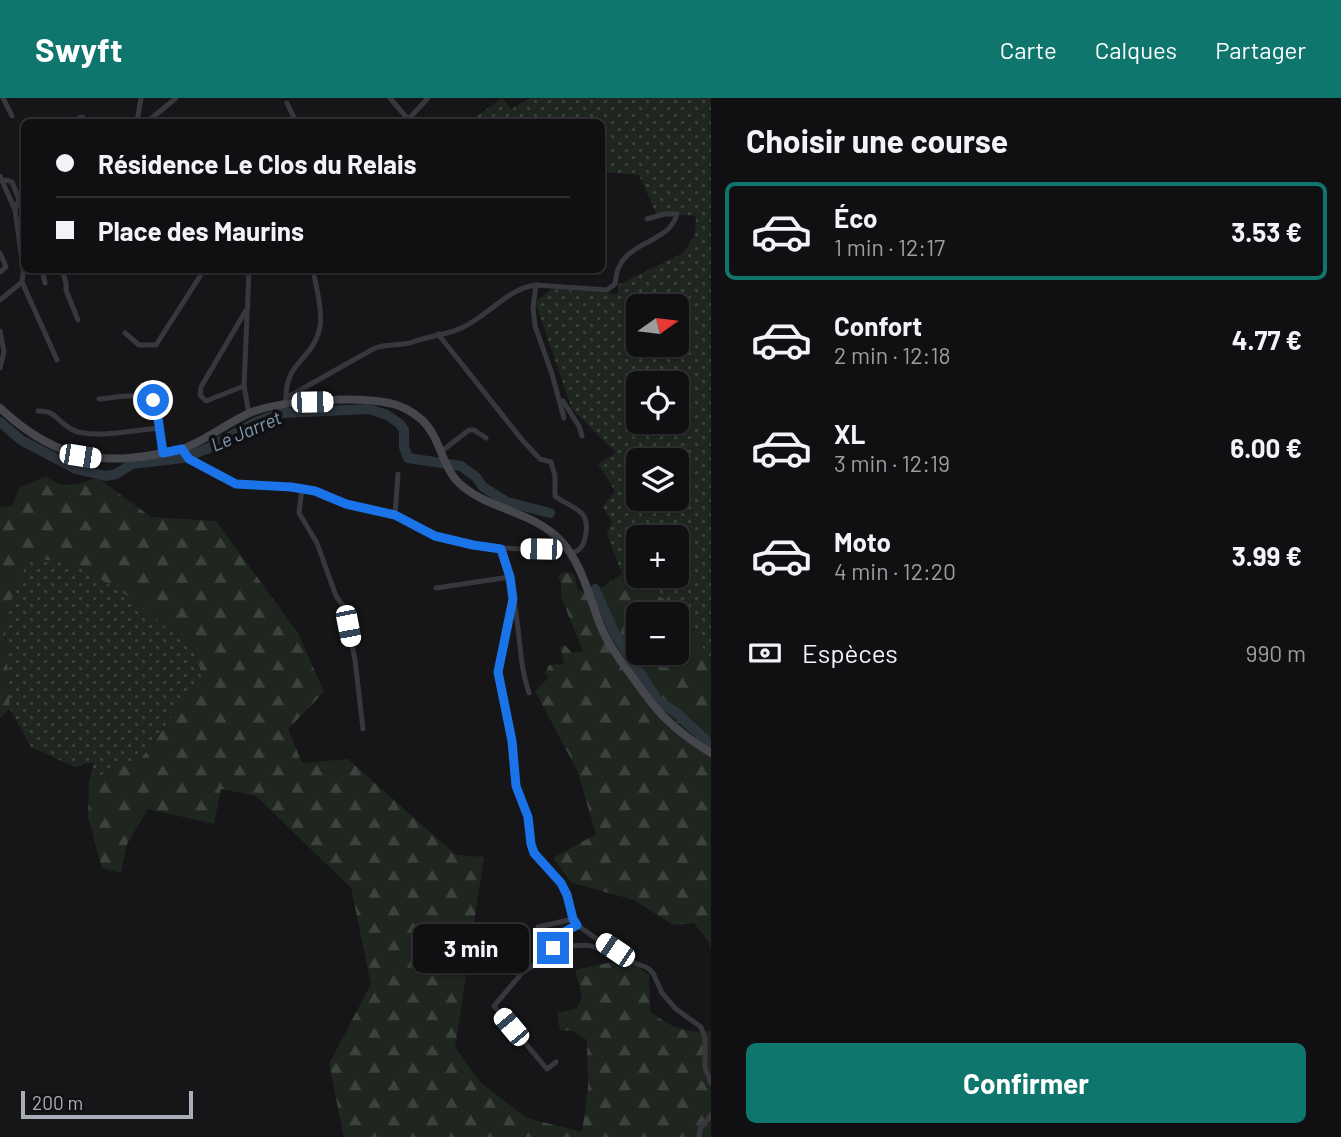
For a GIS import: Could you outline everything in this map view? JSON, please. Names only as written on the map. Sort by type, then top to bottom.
[{"type":"main road","points":[[0,408],[34,436],[71,454],[99,459],[163,453],[186,454],[194,445],[249,414],[286,401],[368,401],[390,403],[410,411],[425,423],[456,479],[471,491],[544,527],[569,551],[607,639],[648,702],[673,727],[711,754]]},
{"type":"street","points":[[3,98],[12,116]]},
{"type":"street","points":[[138,119],[141,98]]},
{"type":"street","points":[[151,119],[176,98]]},
{"type":"street","points":[[390,98],[406,119]]},
{"type":"street","points":[[409,119],[428,98]]},
{"type":"street","points":[[287,103],[295,119]]},
{"type":"street","points":[[1,179],[9,180],[19,199],[15,210],[21,247]]},
{"type":"street","points":[[286,401],[374,348],[390,343],[402,345],[466,327],[525,286],[607,290],[615,284],[619,267],[629,253],[664,233],[675,223],[677,214],[664,214],[647,219]]},
{"type":"street","points":[[0,253],[6,267],[0,272]]},
{"type":"street","points":[[23,273],[22,282],[57,360]]},
{"type":"street","points":[[43,273],[45,283]]},
{"type":"street","points":[[63,273],[66,290],[78,320]]},
{"type":"street","points":[[125,334],[139,345],[156,345],[202,273]]},
{"type":"street","points":[[249,273],[244,386],[249,414]]},
{"type":"street","points":[[286,401],[286,382],[292,369],[307,354],[320,329],[313,273]]},
{"type":"street","points":[[0,300],[22,282]]},
{"type":"street","points":[[536,285],[533,307],[535,326],[564,418]]},
{"type":"street","points":[[244,386],[206,401],[200,395],[201,387],[248,307]]},
{"type":"street","points":[[0,331],[4,352],[0,368]]},
{"type":"street","points":[[186,454],[236,484],[302,489],[346,504],[395,515],[435,536],[501,549],[580,550],[586,535],[586,519],[582,513],[555,496],[555,476],[551,462],[540,459],[516,433],[438,334]]},
{"type":"street","points":[[558,393],[579,426],[582,436]]},
{"type":"street","points":[[99,399],[144,396],[152,398],[156,404],[163,453]]},
{"type":"street","points":[[38,411],[50,411],[72,430],[102,435],[159,428]]},
{"type":"street","points":[[443,454],[469,430],[474,430],[486,438]]},
{"type":"street","points":[[395,515],[398,474]]},
{"type":"street","points":[[302,489],[299,513],[317,543],[336,596],[344,607],[355,660],[363,729]]},
{"type":"street","points":[[501,549],[510,577],[521,668],[529,692]]},
{"type":"street","points":[[436,588],[510,577]]},
{"type":"street","points":[[513,599],[498,672],[512,741],[516,786],[528,817],[534,853],[561,883],[575,922],[628,960],[648,968],[669,1001],[684,1016],[701,1027],[705,1038],[705,1068],[711,1083]]},
{"type":"street","points":[[538,927],[575,922]]},
{"type":"street","points":[[553,948],[550,940],[575,922]]},
{"type":"street","points":[[556,1062],[547,1069],[494,1006],[522,973],[553,948],[579,943],[595,945],[609,953],[615,950]]},
{"type":"street","points":[[699,1137],[700,1129],[711,1115]]},
{"type":"green space","points":[[502,98],[511,109],[530,98],[711,98],[711,662],[689,625],[689,602],[669,602],[645,588],[689,588],[689,525],[626,525],[626,576],[622,574],[607,534],[612,522],[603,507],[615,491],[598,464],[616,453],[572,409],[535,302],[552,289],[618,294],[618,285],[683,253],[695,235],[696,216],[656,213],[639,175],[605,172],[605,119],[473,119]]},
{"type":"green space","points":[[46,476],[65,485],[98,478],[151,517],[216,521],[298,633],[324,692],[288,729],[302,763],[348,759],[456,855],[484,857],[455,1047],[480,1082],[527,1118],[582,1132],[588,1088],[587,1040],[572,1031],[560,1030],[557,1013],[577,1008],[582,996],[575,970],[626,959],[649,975],[650,1011],[678,1028],[711,1031],[711,1137],[344,1137],[329,1064],[371,984],[351,888],[256,796],[221,789],[214,824],[148,809],[127,844],[121,873],[102,868],[88,817],[89,782],[116,767],[140,760],[202,675],[194,649],[125,594],[77,565],[28,557],[18,588],[4,609],[10,709],[0,718],[0,507],[12,506],[19,488]]},
{"type":"green space","points":[[27,557],[77,565],[125,594],[194,649],[202,675],[140,760],[116,767],[89,782],[94,762],[75,767],[31,747],[10,709],[4,609],[18,588]]},
{"type":"green space","points":[[563,572],[574,574],[578,591],[593,593],[622,574],[626,576],[626,588],[645,588],[669,602],[626,602],[626,665],[689,665],[689,625],[711,662],[711,951],[709,942],[694,923],[673,925],[634,900],[572,883],[553,858],[596,834],[577,770],[535,691],[549,677],[545,673],[549,665],[564,664],[560,647],[565,645],[572,653],[583,651],[561,597],[558,576]]},
{"type":"waterway","name":"Le Jarret","points":[[0,422],[21,440],[76,469],[106,476],[116,474],[132,464],[183,458],[209,448],[256,422],[281,413],[369,409],[387,415],[400,424],[404,430],[404,447],[408,458],[461,466],[476,477],[483,487],[507,502],[550,513]]},
{"type":"waterway","name":"Le Jarret","points":[[595,589],[614,632],[657,700],[678,714],[711,745]]},
{"type":"route","points":[[153,400],[156,404],[163,453],[182,449],[189,459],[236,484],[315,491],[346,504],[395,515],[435,536],[501,549],[510,577],[513,599],[498,672],[512,741],[517,794],[528,817],[534,853],[561,883],[577,925],[550,940],[553,948]]}]
